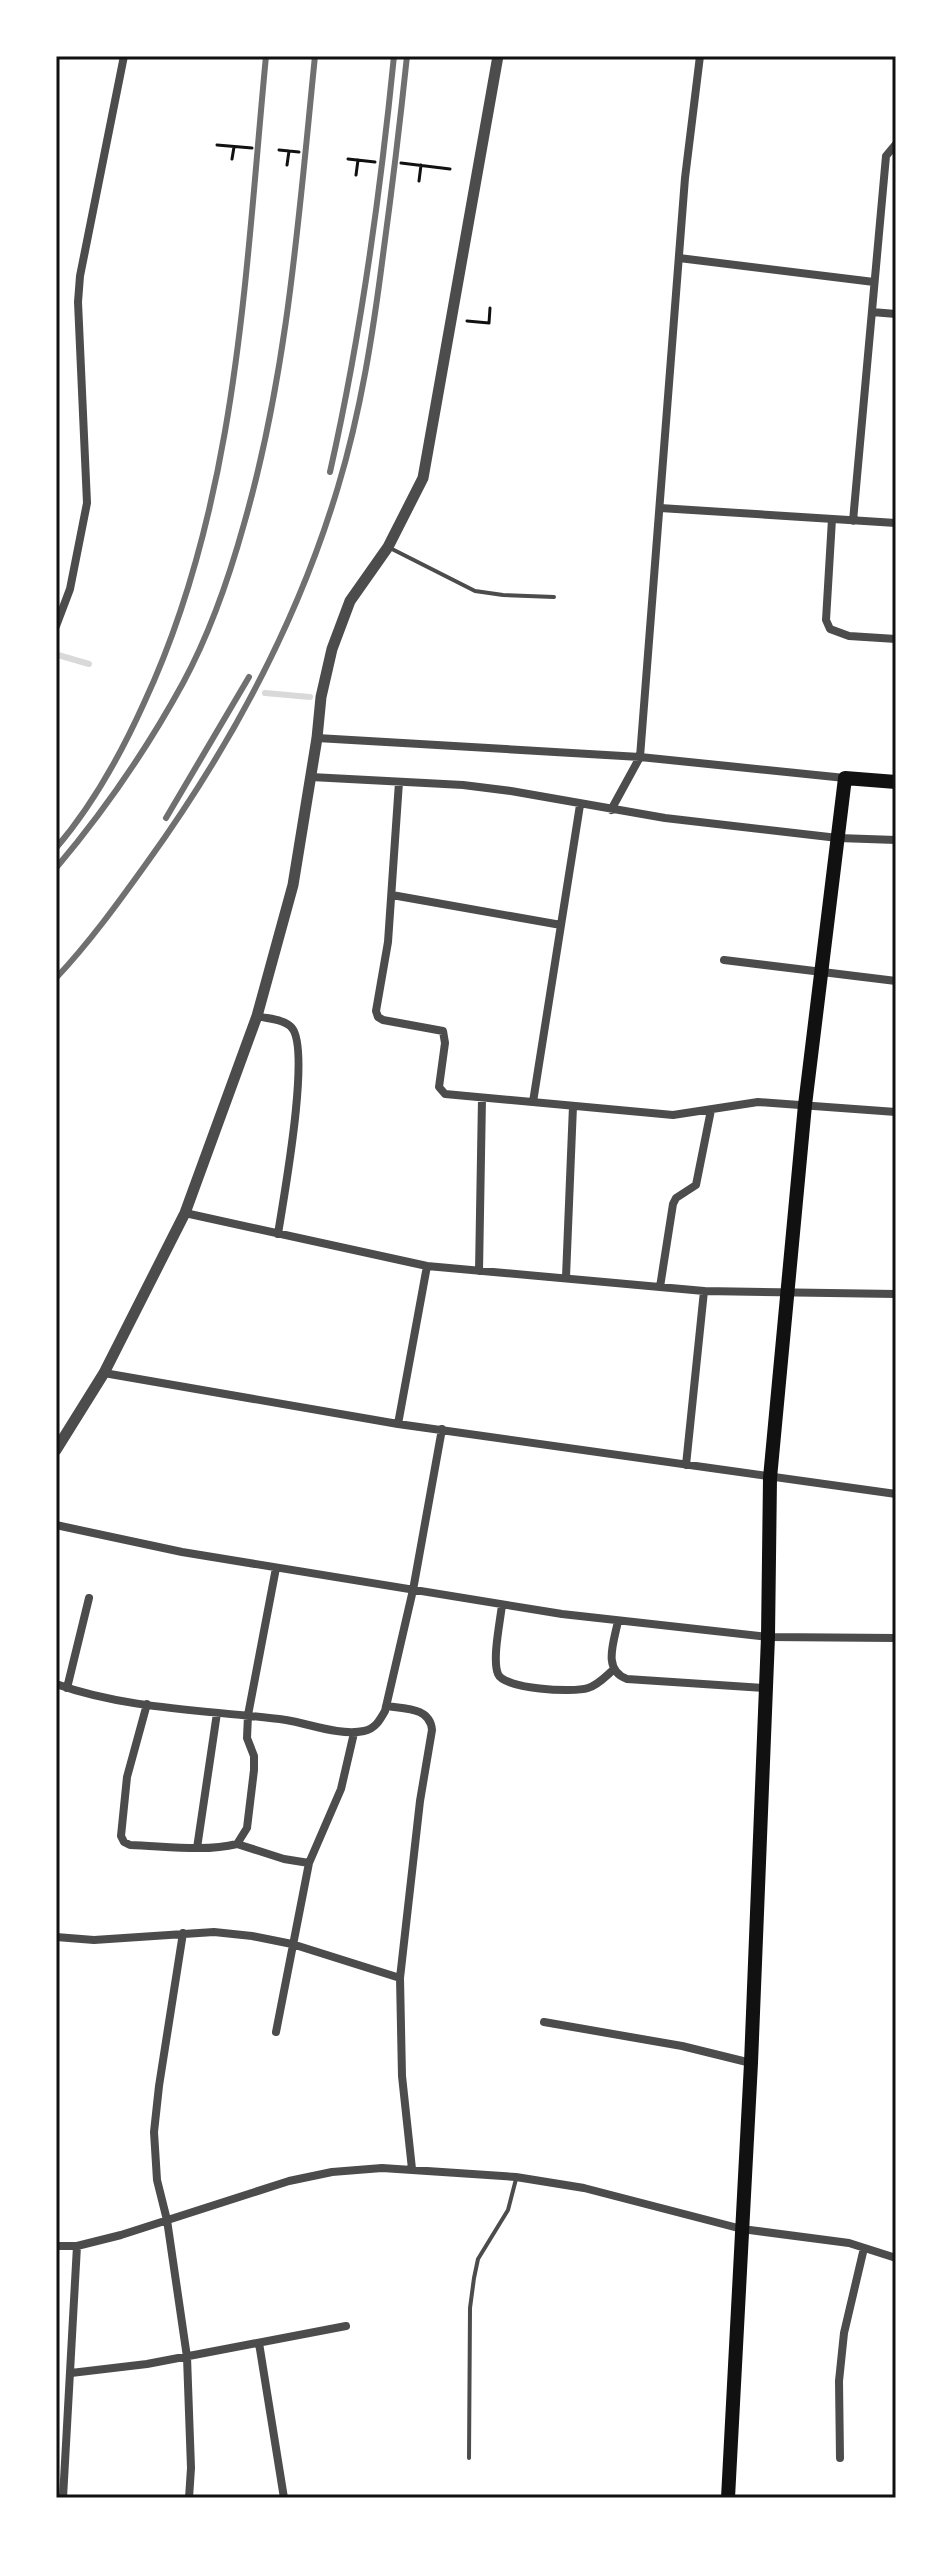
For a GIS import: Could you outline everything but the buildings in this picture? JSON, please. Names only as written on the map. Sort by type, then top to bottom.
[{"type":"highway","points":[[728,2498],[751,2063],[768,1637],[770,1478],[805,1105],[845,778],[896,782]]},
{"type":"street","points":[[56,626],[70,589],[87,503],[78,302],[80,276],[124,56]]},
{"type":"street","points":[[56,1450],[104,1373],[185,1213],[257,1016],[293,885],[321,697],[332,649],[350,601],[388,547],[423,478],[498,56]]},
{"type":"street","points":[[611,810],[640,757],[685,178],[700,56]]},
{"type":"street","points":[[853,521],[886,156],[896,144]]},
{"type":"street","points":[[679,258],[874,282]]},
{"type":"street","points":[[872,312],[896,314]]},
{"type":"street","points":[[660,508],[896,523]]},
{"type":"street","points":[[832,519],[826,620],[830,629],[849,636],[896,639]]},
{"type":"street","points":[[317,738],[640,757],[845,778]]},
{"type":"street","points":[[311,777],[463,785],[611,810],[838,838],[896,840]]},
{"type":"street","points":[[399,782],[388,942],[377,1004],[378,1017],[443,1031],[441,1092],[673,1115],[758,1102],[896,1112]]},
{"type":"street","points":[[533,1102],[580,805]]},
{"type":"street","points":[[392,895],[561,925]]},
{"type":"street","points":[[724,960],[896,981]]},
{"type":"street","points":[[257,1016],[283,1022],[293,1029],[298,1041],[295,1112],[278,1234]]},
{"type":"street","points":[[479,1271],[482,1098]]},
{"type":"street","points":[[566,1277],[573,1106]]},
{"type":"street","points":[[660,1287],[673,1204],[676,1198],[696,1185],[711,1110]]},
{"type":"street","points":[[185,1213],[427,1266],[704,1291],[896,1294]]},
{"type":"street","points":[[398,1424],[427,1266]]},
{"type":"street","points":[[686,1465],[704,1291]]},
{"type":"street","points":[[104,1373],[398,1424],[896,1494]]},
{"type":"street","points":[[56,1684],[147,1704],[248,1715],[354,1733],[370,1730],[378,1723],[386,1706],[413,1590],[442,1429]]},
{"type":"street","points":[[56,1525],[182,1552],[618,1621],[768,1637],[896,1638]]},
{"type":"street","points":[[147,1704],[127,1777],[121,1836],[124,1842],[130,1845],[197,1848],[237,1844],[247,1828],[254,1770],[254,1756],[247,1738],[248,1715],[276,1568]]},
{"type":"street","points":[[67,1688],[89,1598]]},
{"type":"street","points":[[502,1605],[497,1659],[500,1679],[512,1684],[579,1690],[592,1687],[613,1670]]},
{"type":"street","points":[[618,1621],[611,1661],[618,1676],[765,1688]]},
{"type":"street","points":[[386,1706],[422,1713],[431,1722],[432,1730],[420,1801],[400,1978],[402,2076],[412,2169]]},
{"type":"street","points":[[197,1848],[217,1713]]},
{"type":"street","points":[[276,2032],[309,1863],[341,1789],[354,1733]]},
{"type":"street","points":[[237,1844],[260,1853],[309,1863]]},
{"type":"street","points":[[56,1937],[94,1940],[214,1932],[252,1936],[292,1944],[400,1978]]},
{"type":"street","points":[[183,1933],[154,2132],[157,2180],[167,2220],[187,2357],[191,2468],[189,2498]]},
{"type":"street","points":[[544,2022],[682,2046],[751,2063]]},
{"type":"street","points":[[56,2246],[77,2246],[121,2235],[289,2181],[332,2172],[382,2168],[516,2177],[584,2188],[742,2229],[823,2238],[896,2258]]},
{"type":"street","points":[[63,2498],[60,2468],[71,2373],[77,2246]]},
{"type":"street","points":[[840,2458],[839,2381],[844,2333],[864,2248]]},
{"type":"street","points":[[71,2373],[187,2357],[346,2326]]},
{"type":"street","points":[[259,2343],[284,2498]]},
{"type":"lane","points":[[388,547],[475,591],[554,597]]},
{"type":"lane","points":[[469,2458],[470,2308],[474,2278],[478,2259],[508,2210],[516,2177]]},
{"type":"path","points":[[217,145],[252,148]]},
{"type":"path","points":[[232,159],[234,147]]},
{"type":"path","points":[[279,150],[299,152]]},
{"type":"path","points":[[287,165],[289,151]]},
{"type":"path","points":[[348,159],[375,162]]},
{"type":"path","points":[[356,175],[358,160]]},
{"type":"path","points":[[401,163],[450,169]]},
{"type":"path","points":[[419,181],[421,165]]},
{"type":"path","points":[[451,319],[489,323],[490,308]]},
{"type":"waterway","points":[[58,655],[89,664]]},
{"type":"waterway","points":[[265,693],[310,697]]},
{"type":"railway","points":[[56,848],[94,797],[135,722],[175,626],[200,547],[232,386],[243,303],[266,56]]},
{"type":"railway","points":[[56,868],[124,778],[169,708],[202,645],[232,565],[259,466],[282,350],[315,56]]},
{"type":"railway","points":[[330,472],[368,265],[394,56]]},
{"type":"railway","points":[[56,978],[125,893],[205,776],[258,684],[302,588],[338,487],[365,372],[407,56]]},
{"type":"railway","points":[[166,818],[249,677]]}]
